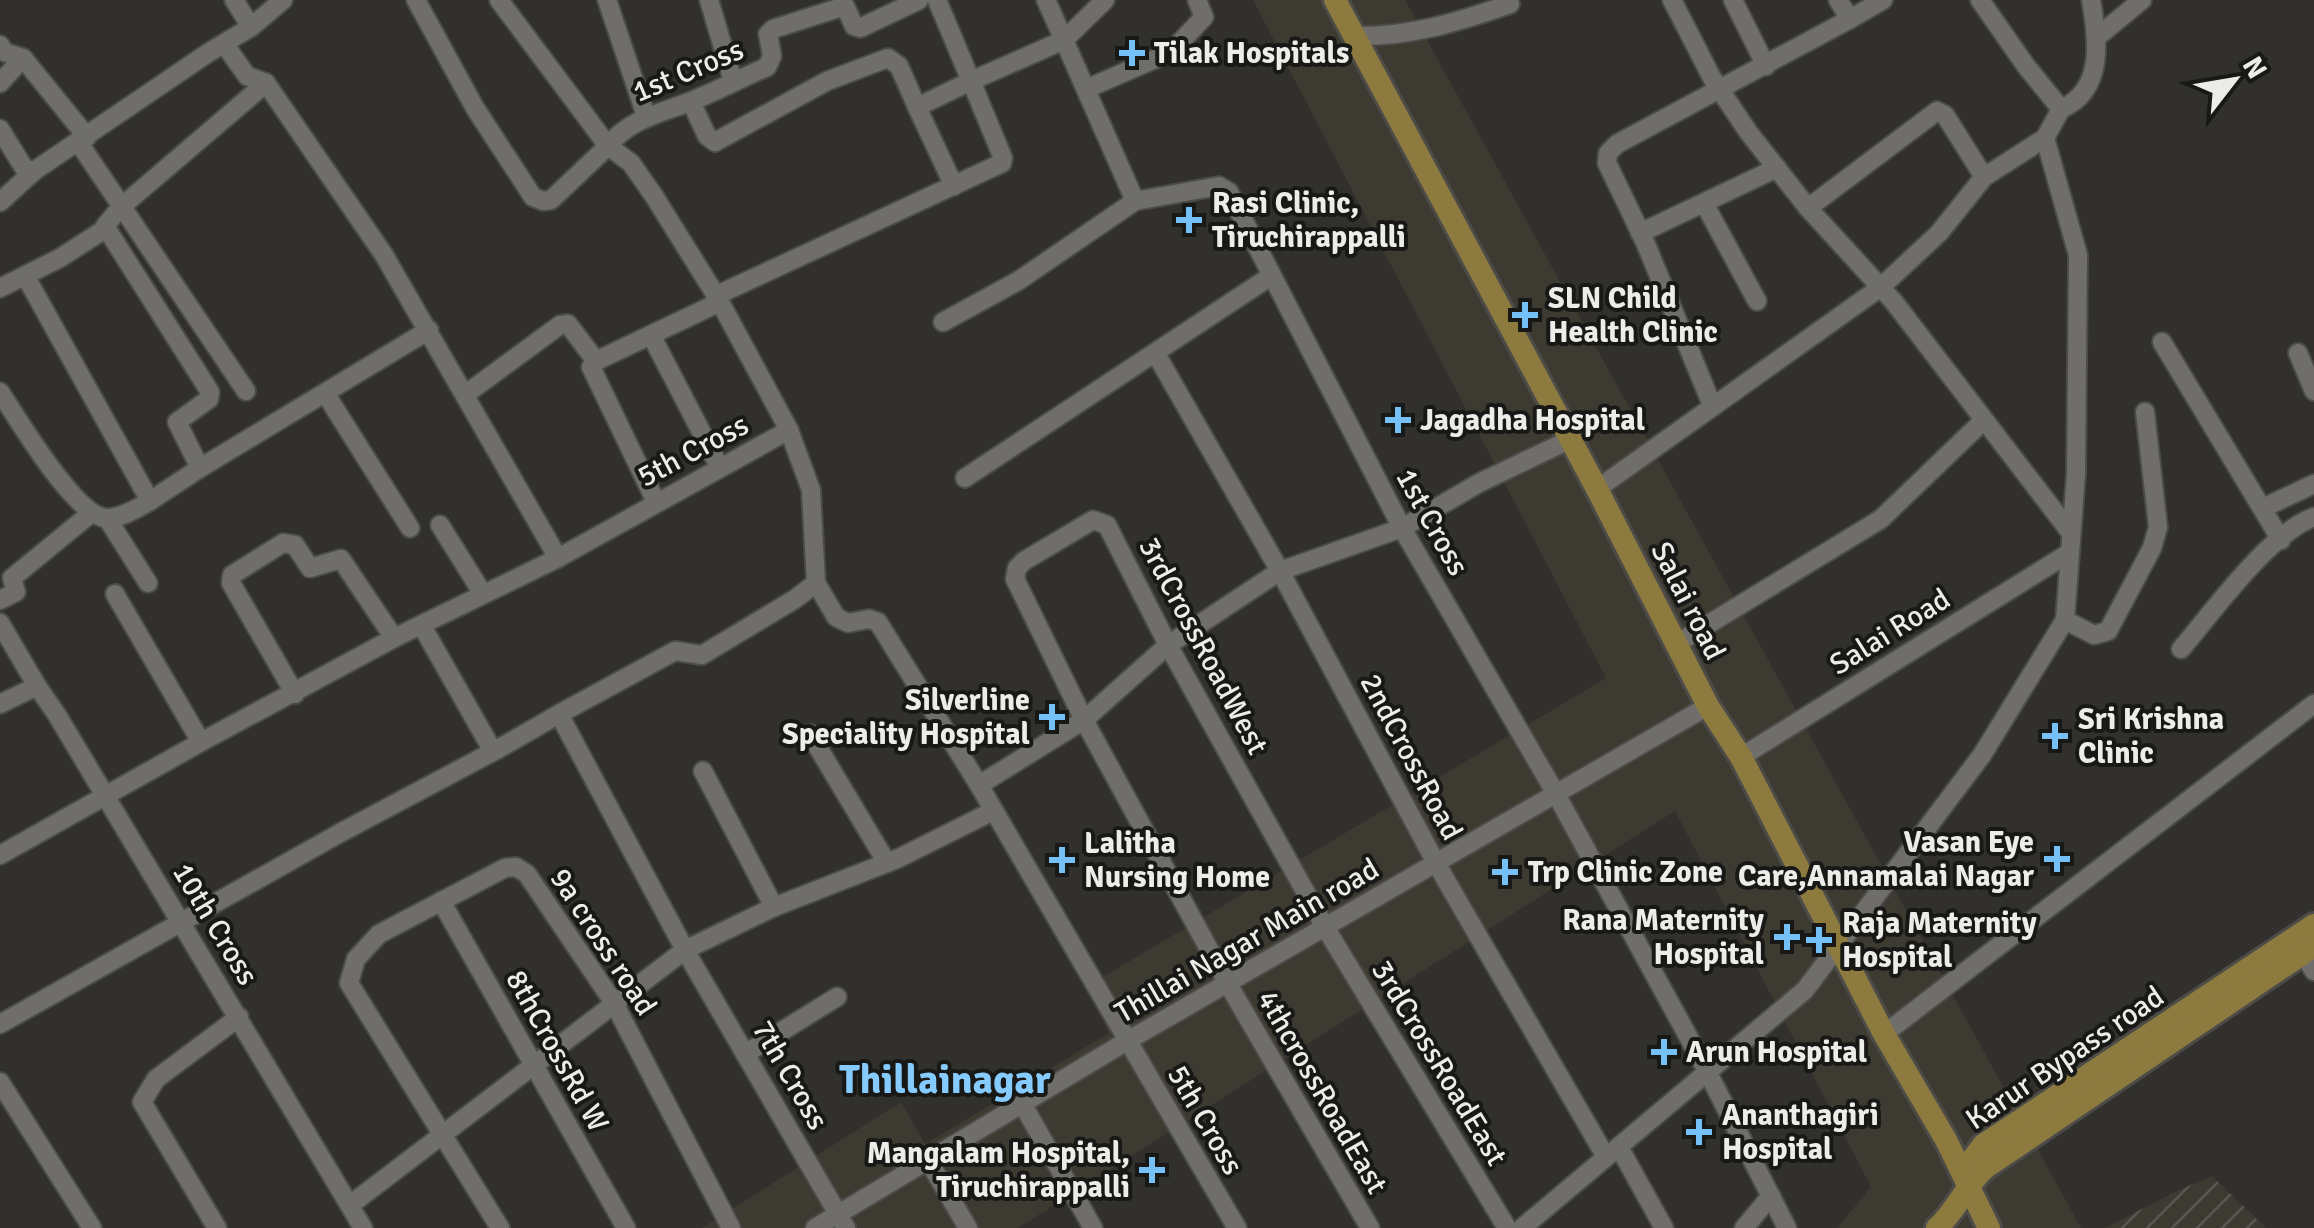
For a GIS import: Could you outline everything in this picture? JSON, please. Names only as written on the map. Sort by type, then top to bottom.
[{"type":"main road","name":"Salai road","points":[[1335,0],[1597,488],[1708,706],[1741,757],[1884,1034],[1990,1228]]},
{"type":"main road","name":"Karur Bypass road","points":[[1968,1184],[1968,1166],[1983,1144],[2314,925]]},
{"type":"main road","name":"Karur Bypass road","points":[[1968,1184],[2025,1139],[2310,957]]},
{"type":"main road","points":[[1937,1228],[1952,1216],[1968,1184]]},
{"type":"street","points":[[234,0],[251,27]]},
{"type":"street","points":[[0,202],[34,171],[225,45],[283,0]]},
{"type":"street","name":"1st Cross","points":[[416,0],[475,108],[534,197],[543,201],[551,200],[620,132],[646,116],[690,102],[771,63],[767,38],[770,31],[844,3],[854,26],[860,28],[920,0]]},
{"type":"street","points":[[498,0],[608,146],[636,170],[717,299],[789,430]]},
{"type":"street","points":[[607,0],[646,116]]},
{"type":"street","points":[[709,0],[733,81]]},
{"type":"street","points":[[656,502],[591,368],[596,361],[1002,163],[937,0]]},
{"type":"street","points":[[943,322],[1018,281],[1136,201],[1046,0]]},
{"type":"street","points":[[918,107],[1064,40],[1104,0]]},
{"type":"street","points":[[1086,90],[1171,52],[1203,21],[1197,0]]},
{"type":"street","points":[[1672,0],[1720,91],[1777,168],[1881,287],[2071,533]]},
{"type":"street","points":[[1734,0],[1766,66]]},
{"type":"street","points":[[1838,0],[1850,19]]},
{"type":"street","points":[[1712,405],[1607,163],[1608,152],[1883,0]]},
{"type":"street","points":[[1980,0],[2061,109]]},
{"type":"street","points":[[1597,488],[1881,287],[1939,234],[1984,178],[2045,138],[2061,109],[2084,96],[2090,86],[2097,37],[2091,0]]},
{"type":"street","points":[[2097,37],[2142,0]]},
{"type":"street","points":[[1354,36],[1423,32],[1510,4]]},
{"type":"street","points":[[0,45],[4,52],[23,58],[83,140],[121,207],[246,391]]},
{"type":"street","points":[[225,45],[248,76],[266,83],[384,256],[558,558]]},
{"type":"street","points":[[0,82],[23,58]]},
{"type":"street","points":[[690,102],[714,142],[827,81],[888,58],[898,66],[954,186]]},
{"type":"street","points":[[200,468],[177,422],[209,400],[210,392],[105,230],[106,222],[266,83]]},
{"type":"street","points":[[1808,208],[1937,111],[1946,114],[1984,178]]},
{"type":"street","points":[[0,129],[24,168],[34,171]]},
{"type":"street","points":[[1522,1228],[1541,1221],[1612,1152],[1804,990],[1982,755],[2065,620],[2076,474],[2078,255],[2045,138]]},
{"type":"street","points":[[1640,233],[1777,168]]},
{"type":"street","name":"1st Cross","points":[[1136,201],[1225,188],[1402,528],[1556,794],[1707,1071],[1787,1228]]},
{"type":"street","points":[[1704,202],[1757,301]]},
{"type":"street","points":[[0,288],[105,230]]},
{"type":"street","points":[[965,478],[1271,276]]},
{"type":"street","points":[[26,277],[150,501]]},
{"type":"street","points":[[466,394],[560,325],[568,324],[596,361]]},
{"type":"street","points":[[0,600],[16,592],[12,578],[98,516],[150,501],[428,330]]},
{"type":"street","points":[[651,335],[720,468]]},
{"type":"street","points":[[2162,342],[2281,540]]},
{"type":"street","points":[[2298,353],[2314,391]]},
{"type":"street","name":"2ndCrossRoad","points":[[1156,354],[1280,571],[1436,863],[1612,1152],[1664,1228]]},
{"type":"street","points":[[0,392],[56,475],[98,516],[148,582]]},
{"type":"street","points":[[325,394],[410,528]]},
{"type":"street","points":[[2065,620],[2094,635],[2108,631],[2152,548],[2158,508],[2145,412]]},
{"type":"street","points":[[1676,644],[1880,519],[1983,420]]},
{"type":"street","name":"5th Cross","points":[[0,855],[394,638],[558,558],[789,430],[812,490],[816,583],[836,617],[848,623],[869,619],[878,622],[978,784],[1237,1228]]},
{"type":"street","points":[[978,784],[1084,720],[1168,644],[1280,571],[1402,528],[1480,483],[1570,440]]},
{"type":"street","points":[[2264,508],[2314,484]]},
{"type":"street","points":[[2181,650],[2255,563],[2314,517]]},
{"type":"street","name":"3rdCrossRoadWest","points":[[1084,720],[1015,579],[1024,561],[1094,520],[1104,522],[1325,928]]},
{"type":"street","points":[[440,525],[482,594]]},
{"type":"street","points":[[295,694],[231,584],[232,575],[283,543],[295,545],[310,568],[341,559],[394,638]]},
{"type":"street","name":"Salai Road","points":[[1741,757],[2069,553]]},
{"type":"street","points":[[0,1024],[675,651],[702,655],[816,583]]},
{"type":"street","points":[[115,594],[201,742]]},
{"type":"street","name":"10th Cross","points":[[0,623],[107,794],[363,1228]]},
{"type":"street","points":[[422,626],[487,743],[498,749]]},
{"type":"street","points":[[0,704],[37,686]]},
{"type":"street","points":[[1884,1034],[2314,704]]},
{"type":"street","name":"Thillai Nagar Main road","points":[[815,1228],[842,1221],[928,1160],[1708,706]]},
{"type":"street","name":"7th Cross","points":[[559,714],[685,950],[842,1221]]},
{"type":"street","name":"4thcrossRoadEast","points":[[1084,720],[1228,984],[1370,1228]]},
{"type":"street","points":[[810,734],[887,863]]},
{"type":"street","points":[[703,771],[774,907]]},
{"type":"street","points":[[350,1205],[685,950],[774,907],[887,863],[993,811]]},
{"type":"street","name":"9a cross road","points":[[500,1228],[349,983],[356,959],[379,934],[505,868],[516,867],[527,874],[614,1004],[730,1228]]},
{"type":"street","name":"8thCrossRd W","points":[[441,902],[626,1228]]},
{"type":"street","name":"3rdCrossRoadEast","points":[[1325,928],[1506,1228]]},
{"type":"street","points":[[745,1054],[836,997]]},
{"type":"street","points":[[217,1228],[142,1102],[156,1079],[239,1017]]},
{"type":"street","points":[[0,1082],[92,1228]]},
{"type":"street","points":[[1023,1105],[1094,1228]]},
{"type":"street","points":[[928,1160],[968,1228]]},
{"type":"street","points":[[1744,1228],[1771,1196]]},
{"type":"shaded area","points":[[1253,0],[1405,0],[2081,1228],[1837,1228],[1871,1187],[1675,811],[1018,1228],[702,1228],[901,1102],[925,1144],[1109,1033],[1086,987],[1606,678]]},
{"type":"shaded area","points":[[2212,1176],[2266,1228],[2105,1228],[2177,1191]]},
{"type":"place","name":"Tilak Hospitals","points":[[1132,53]]},
{"type":"place","name":"Rasi Clinic, Tiruchirappalli","points":[[1189,220]]},
{"type":"place","name":"SLN Child Health Clinic","points":[[1525,315]]},
{"type":"place","name":"Jagadha Hospital","points":[[1398,420]]},
{"type":"place","name":"Silverline Speciality Hospital","points":[[1052,717]]},
{"type":"place","name":"Sri Krishna Clinic","points":[[2055,736]]},
{"type":"place","name":"Vasan Eye Care,Annamalai Nagar","points":[[2057,859]]},
{"type":"place","name":"Lalitha Nursing Home","points":[[1062,860]]},
{"type":"place","name":"Trp Clinic Zone","points":[[1505,872]]},
{"type":"place","name":"Rana Maternity Hospital","points":[[1787,937]]},
{"type":"place","name":"Raja Maternity Hospital","points":[[1819,940]]},
{"type":"place","name":"Arun Hospital","points":[[1664,1052]]},
{"type":"place","name":"Ananthagiri Hospital","points":[[1699,1132]]},
{"type":"place","name":"Mangalam Hospital, Tiruchirappalli","points":[[1152,1170]]},
{"type":"district","name":"Thillainagar","points":[[945,1080]]}]
